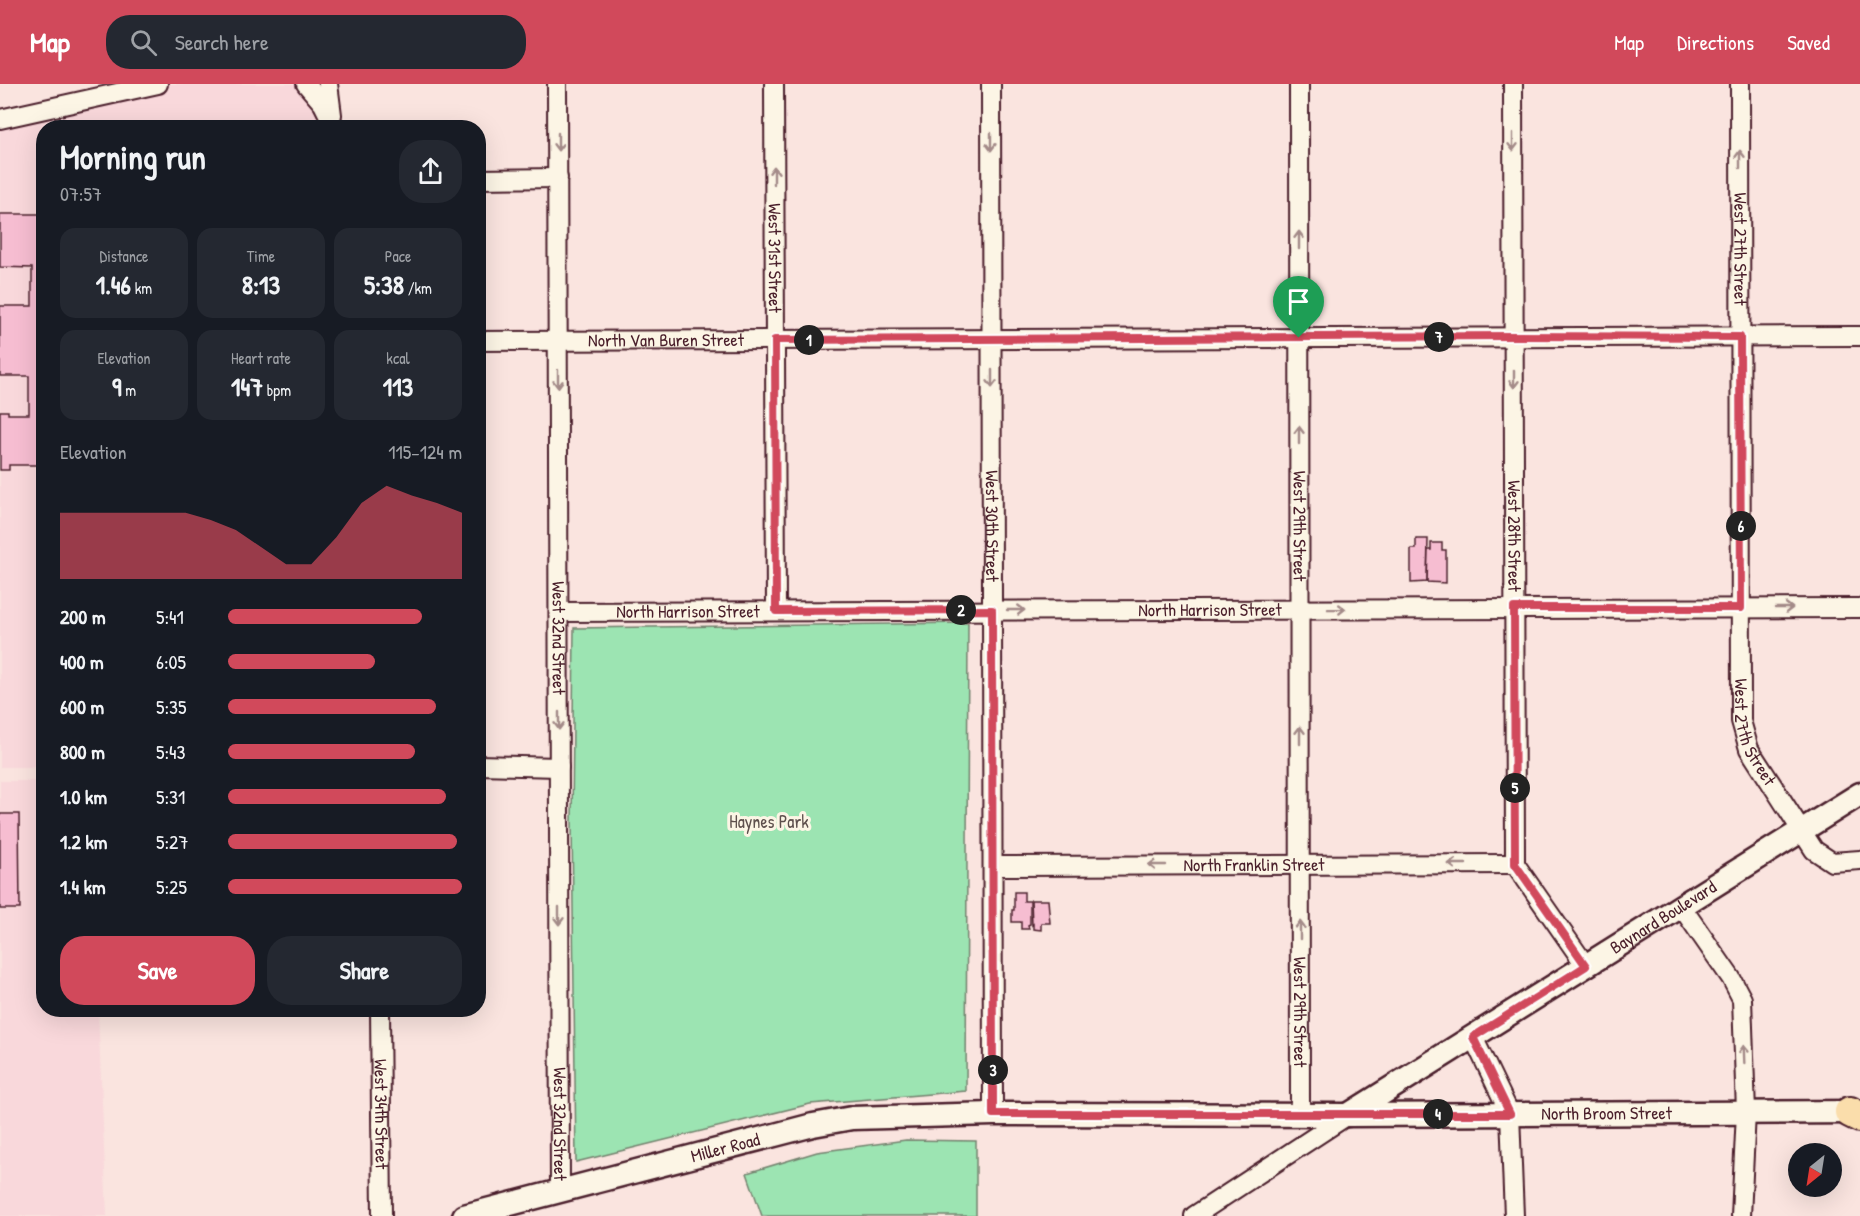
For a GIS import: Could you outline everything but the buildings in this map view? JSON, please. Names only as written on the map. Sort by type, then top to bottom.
[{"type":"street","points":[[306,84],[323,104],[331,120]]},
{"type":"street","points":[[328,84],[333,120]]},
{"type":"street","name":"West 32nd Street","points":[[558,84],[560,1192]]},
{"type":"street","name":"West 31st Street","points":[[774,84],[776,611]]},
{"type":"street","name":"West 30th Street","points":[[991,84],[993,1114]]},
{"type":"street","name":"West 29th Street","points":[[1299,84],[1300,1114]]},
{"type":"street","name":"West 28th Street","points":[[1512,84],[1515,864]]},
{"type":"street","name":"West 27th Street","points":[[1740,84],[1743,731],[1749,749],[1814,850],[1832,862],[1860,860]]},
{"type":"street","points":[[0,119],[149,85]]},
{"type":"street","points":[[486,179],[558,178]]},
{"type":"street","name":"North Van Buren Street","points":[[486,341],[1860,336]]},
{"type":"street","name":"North Harrison Street","points":[[559,612],[1860,608]]},
{"type":"street","points":[[486,765],[559,767]]},
{"type":"street","name":"Baynard Boulevard","points":[[1194,1216],[1348,1115],[1860,794]]},
{"type":"street","points":[[1515,864],[1586,966]]},
{"type":"street","name":"North Franklin Street","points":[[993,866],[1515,864]]},
{"type":"street","points":[[1681,906],[1731,978],[1742,999],[1746,1112],[1741,1216]]},
{"type":"street","name":"West 34th Street","points":[[380,1017],[382,1216]]},
{"type":"street","points":[[1473,1037],[1510,1114],[1514,1216]]},
{"type":"street","name":"North Broom Street","points":[[993,1114],[1348,1115],[1746,1112],[1857,1114]]},
{"type":"street","name":"Miller Road","points":[[464,1216],[832,1121],[892,1115],[993,1114]]},
{"type":"shaded area","points":[[161,84],[306,84],[328,120],[36,120],[36,767],[0,767],[0,119]]},
{"type":"shaded area","points":[[0,781],[36,781],[36,1017],[98,1017],[107,1216],[0,1216]]},
{"type":"green space","name":"Haynes Park","points":[[968,623],[966,1091],[810,1104],[576,1162],[572,822],[574,628]]},
{"type":"green space","points":[[906,1140],[976,1141],[976,1216],[762,1216],[747,1173],[817,1152]]},
{"type":"route","points":[[1740,337],[1741,608],[1514,608],[1515,864],[1586,966],[1473,1037],[1510,1114],[993,1114],[992,610],[776,611],[775,340],[1299,338],[1740,337]]}]
